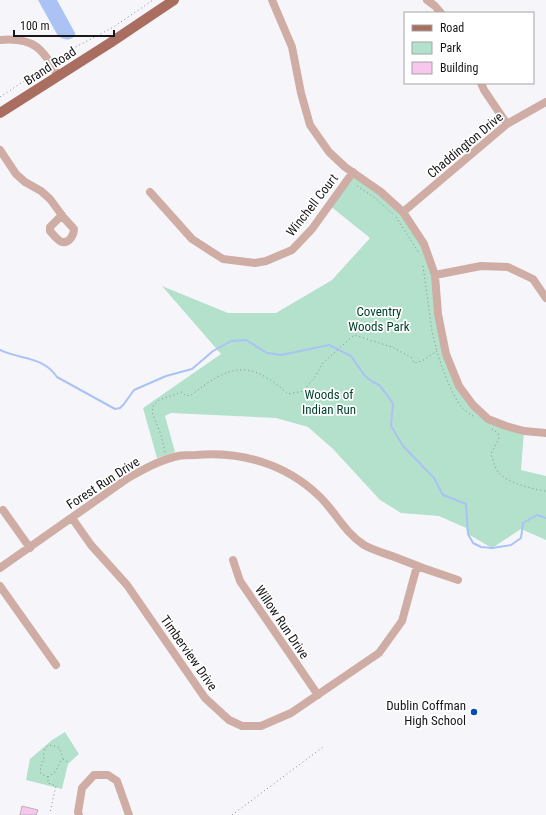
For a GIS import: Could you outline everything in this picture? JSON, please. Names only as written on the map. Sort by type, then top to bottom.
[{"type":"main road","name":"Brand Road","points":[[0,114],[174,0]]},
{"type":"street","points":[[272,0],[292,47],[301,92],[310,125],[329,152],[353,172],[381,192],[403,212],[424,244],[435,276],[438,314],[446,354],[459,386],[472,405],[488,419],[524,431],[546,433]]},
{"type":"street","points":[[427,0],[435,6],[439,12]]},
{"type":"street","points":[[0,40],[14,38],[27,41],[38,47],[48,58],[58,76]]},
{"type":"street","points":[[481,84],[507,124]]},
{"type":"street","name":"Chaddington Drive","points":[[403,212],[507,124],[545,105]]},
{"type":"street","points":[[0,150],[16,174],[50,199],[62,215]]},
{"type":"street","name":"Winchell Court","points":[[150,192],[192,239],[223,259],[255,263],[266,261],[292,250],[312,229],[353,172]]},
{"type":"street","points":[[435,276],[481,266],[508,267],[533,279],[546,298]]},
{"type":"street","name":"Forest Run Drive","points":[[0,568],[128,478],[143,470],[178,456],[215,453],[239,455],[271,464],[306,484],[329,506],[351,535],[364,544],[416,566],[458,580]]},
{"type":"street","points":[[3,510],[30,548]]},
{"type":"street","name":"Timberview Drive","points":[[72,518],[91,546],[127,585],[205,698],[229,720],[242,726],[261,726],[291,713],[379,653],[402,621],[416,566]]},
{"type":"street","name":"Willow Run Drive","points":[[233,560],[240,582],[318,695]]},
{"type":"street","points":[[0,586],[56,665]]},
{"type":"street","points":[[79,815],[78,812],[82,788],[94,775],[108,775],[117,781],[130,815]]},
{"type":"path","points":[[0,97],[38,70],[47,69],[53,66],[59,61],[64,53],[112,28],[154,0]]},
{"type":"path","points":[[357,186],[375,198],[396,216],[419,254]]},
{"type":"path","points":[[423,267],[432,331],[438,359],[462,408],[473,416]]},
{"type":"path","points":[[166,460],[164,445],[152,412],[153,406],[159,400],[182,392],[185,395],[190,396],[217,377],[237,369],[249,370],[265,376],[288,394],[303,391],[315,377],[323,363],[354,335],[392,348],[412,358],[414,363],[422,361],[437,351]]},
{"type":"path","points":[[492,429],[498,433],[498,438],[491,454],[498,473],[534,490],[546,491]]},
{"type":"path","points":[[52,745],[56,746],[62,752],[63,758],[55,772],[48,777],[43,776],[40,771],[45,748],[52,745]]},
{"type":"path","points":[[232,815],[323,747]]},
{"type":"path","points":[[63,758],[69,763]]},
{"type":"path","points":[[48,777],[48,783],[56,786],[50,812]]},
{"type":"green space","name":"Coventry Woods Park","points":[[353,172],[403,212],[424,244],[435,275],[440,320],[459,386],[488,419],[524,431],[521,470],[546,476],[546,540],[521,529],[492,548],[468,534],[466,528],[439,516],[401,513],[380,500],[333,449],[308,427],[276,418],[171,413],[165,416],[175,452],[157,458],[143,408],[221,354],[162,286],[228,313],[276,313],[332,280],[370,238],[329,205]]},
{"type":"green space","points":[[65,732],[79,754],[68,764],[62,789],[26,780],[30,759],[52,740]]},
{"type":"water","points":[[38,0],[57,0],[75,33],[75,36],[71,39],[67,39],[58,36]]},
{"type":"building","points":[[22,806],[38,810],[36,815],[20,815]]},
{"type":"waterway","points":[[0,350],[31,359],[45,365],[57,377],[115,409],[120,408],[134,390],[166,376],[192,369],[213,351],[231,341],[246,340],[267,353],[281,355],[329,345],[351,356],[365,376],[379,385],[388,396],[393,404],[391,426],[403,446],[434,478],[443,495],[466,504],[468,534],[473,543],[481,547],[492,548],[511,545],[521,538],[523,523],[537,515],[546,518]]},
{"type":"place","name":"Dublin Coffman High School","points":[[474,712]]},
{"type":"park label","name":"Woods of Indian Run","points":[[329,402]]}]
